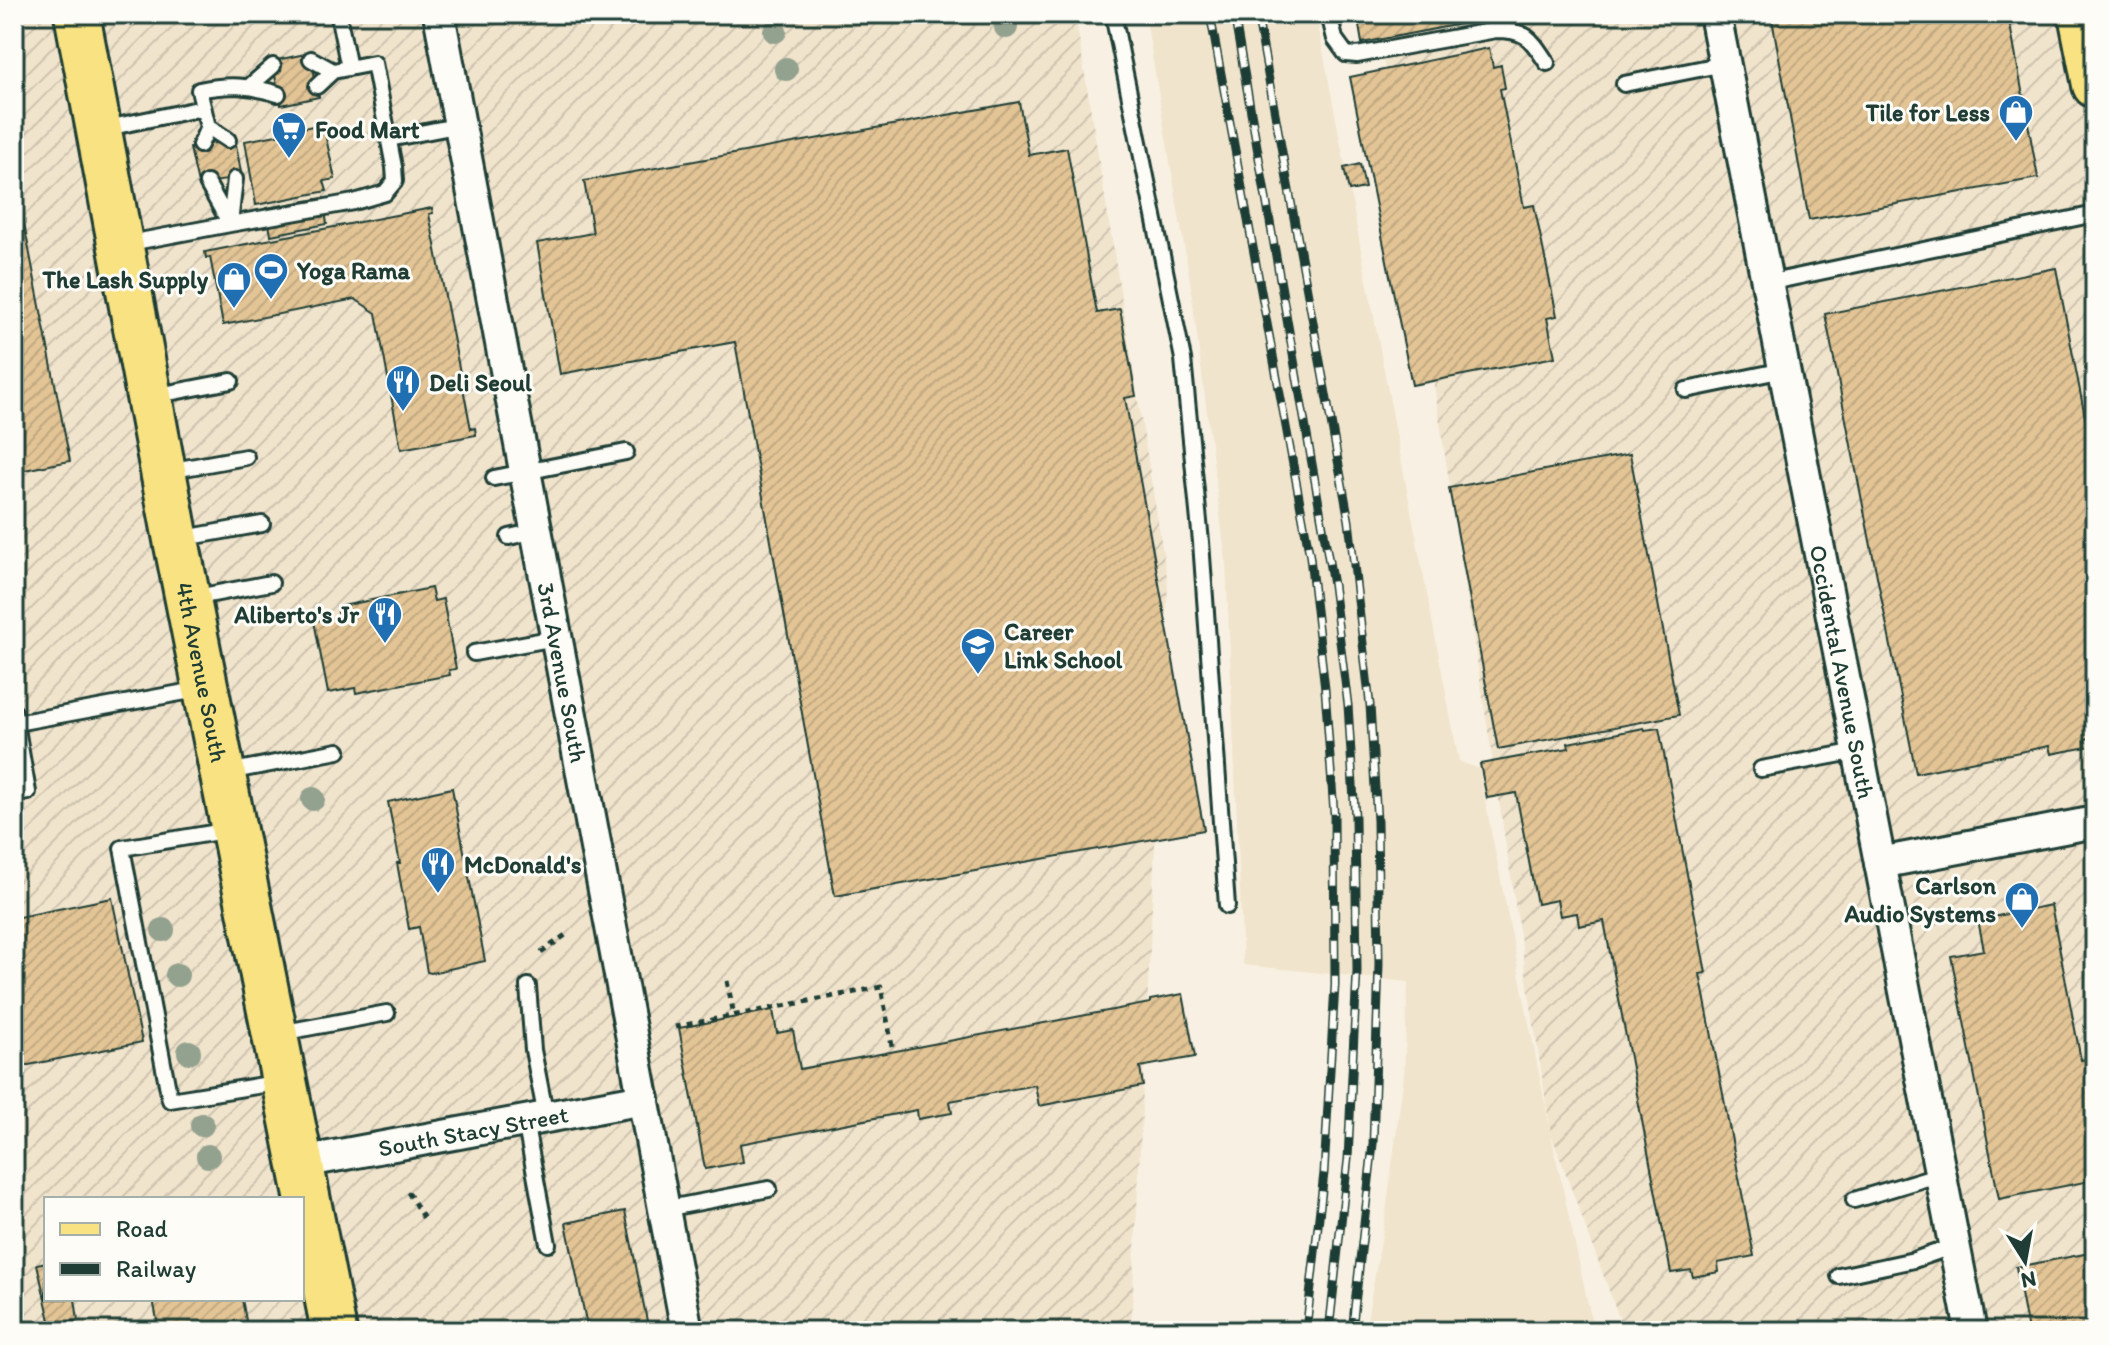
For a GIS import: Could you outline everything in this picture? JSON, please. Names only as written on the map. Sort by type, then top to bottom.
[{"type":"main road","name":"4th Avenue South","points":[[77,14],[176,540],[334,1331]]},
{"type":"main road","points":[[2081,14],[2095,85]]},
{"type":"street","name":"3rd Avenue South","points":[[439,14],[525,472],[523,534],[555,638],[687,1331]]},
{"type":"street","name":"Occidental Avenue South","points":[[1715,14],[1971,1331]]},
{"type":"street","points":[[1880,863],[2095,822]]},
{"type":"street","name":"South Stacy Street","points":[[302,1162],[644,1099]]},
{"type":"lane","points":[[338,14],[349,68]]},
{"type":"lane","points":[[1113,14],[1183,359],[1201,542],[1227,906]]},
{"type":"lane","points":[[1329,14],[1335,39],[1346,54],[1357,55],[1496,30],[1516,30],[1531,39],[1547,63]]},
{"type":"lane","points":[[311,59],[333,71]]},
{"type":"lane","points":[[120,245],[354,202],[385,193],[395,181],[394,167],[374,63],[333,71],[317,86]]},
{"type":"lane","points":[[1624,84],[1724,64]]},
{"type":"lane","points":[[251,85],[273,66]]},
{"type":"lane","points":[[200,145],[208,127],[199,90],[251,85],[278,94]]},
{"type":"lane","points":[[99,130],[203,108]]},
{"type":"lane","points":[[389,139],[461,125]]},
{"type":"lane","points":[[208,127],[228,140]]},
{"type":"lane","points":[[230,224],[235,179]]},
{"type":"lane","points":[[207,183],[230,224]]},
{"type":"lane","points":[[1767,283],[2095,214]]},
{"type":"lane","points":[[1686,390],[1784,370]]},
{"type":"lane","points":[[149,396],[231,381]]},
{"type":"lane","points":[[494,478],[626,452]]},
{"type":"lane","points":[[163,472],[246,457]]},
{"type":"lane","points":[[176,540],[262,524]]},
{"type":"lane","points":[[188,599],[271,583]]},
{"type":"lane","points":[[474,653],[555,638]]},
{"type":"lane","points":[[14,794],[28,792],[15,718],[206,689]]},
{"type":"lane","points":[[223,773],[338,751]]},
{"type":"lane","points":[[1761,769],[1858,751]]},
{"type":"lane","points":[[235,829],[122,848],[170,1100],[285,1082]]},
{"type":"lane","points":[[528,986],[548,1244]]},
{"type":"lane","points":[[276,1034],[387,1013]]},
{"type":"lane","points":[[1854,1200],[1941,1174]]},
{"type":"lane","points":[[664,1209],[769,1189]]},
{"type":"lane","points":[[1839,1276],[1914,1260],[1954,1246]]},
{"type":"path","points":[[541,953],[568,933]]},
{"type":"path","points":[[727,981],[734,1015]]},
{"type":"path","points":[[675,1027],[881,987],[892,1046]]},
{"type":"path","points":[[408,1192],[424,1219]]},
{"type":"shaded area","points":[[14,14],[1075,14],[1168,583],[1131,1331],[14,1331]]},
{"type":"shaded area","points":[[1145,14],[1316,14],[1459,761],[1479,769],[1551,1134],[1594,1331],[1365,1331],[1385,1218],[1404,1074],[1408,982],[1243,965],[1226,563],[1190,281]]},
{"type":"shaded area","points":[[1376,14],[2095,14],[2095,1331],[1624,1331],[1551,1134]]},
{"type":"building","points":[[1357,14],[1512,14],[1362,43]]},
{"type":"building","points":[[1771,14],[2008,14],[2038,178],[1809,220]]},
{"type":"building","points":[[1489,48],[1493,67],[1501,65],[1505,88],[1500,89],[1524,207],[1534,205],[1557,316],[1547,318],[1555,357],[1412,385],[1350,77]]},
{"type":"building","points":[[310,53],[319,97],[281,105],[272,61]]},
{"type":"building","points":[[1019,102],[1029,155],[1067,148],[1097,313],[1120,309],[1136,396],[1125,398],[1204,830],[835,896],[735,342],[560,374],[537,243],[593,233],[584,181]]},
{"type":"building","name":"Food Mart","points":[[323,124],[335,179],[324,181],[327,191],[256,205],[245,141]]},
{"type":"building","points":[[235,139],[242,178],[198,184],[190,148]]},
{"type":"building","points":[[1360,164],[1365,188],[1349,191],[1344,168]]},
{"type":"building","points":[[14,172],[70,461],[14,472]]},
{"type":"building","points":[[323,198],[327,224],[271,235],[266,208]]},
{"type":"building","points":[[432,208],[433,213],[429,214],[471,429],[475,428],[476,435],[401,449],[376,313],[355,299],[223,325],[210,257],[206,258],[205,252]]},
{"type":"building","points":[[2056,268],[2095,468],[2095,737],[2085,739],[2087,747],[2051,754],[2049,746],[1916,773],[1825,314]]},
{"type":"building","points":[[1630,454],[1679,715],[1498,749],[1449,488]]},
{"type":"building","name":"Aliberto's Jr","points":[[431,588],[434,601],[443,599],[456,669],[449,670],[450,675],[356,693],[355,688],[328,693],[314,621],[339,617],[337,607]]},
{"type":"building","points":[[1644,728],[1659,728],[1706,973],[1700,974],[1754,1256],[1718,1263],[1719,1272],[1693,1277],[1691,1270],[1671,1273],[1604,921],[1579,926],[1577,913],[1560,916],[1557,900],[1537,904],[1516,793],[1487,798],[1480,764],[1569,748],[1568,743]]},
{"type":"building","name":"McDonald's","points":[[452,788],[485,961],[431,973],[427,972],[419,927],[409,929],[388,802]]},
{"type":"building","points":[[112,898],[142,1042],[14,1068],[14,918]]},
{"type":"building","points":[[2051,905],[2081,1060],[2095,1057],[2095,1180],[1999,1199],[1951,956],[1984,950],[1978,920]]},
{"type":"building","points":[[2095,959],[2095,983],[2092,983],[2088,961]]},
{"type":"building","points":[[1183,994],[1195,1057],[1140,1067],[1143,1086],[1039,1106],[1035,1085],[950,1101],[952,1113],[918,1119],[917,1110],[740,1144],[743,1162],[705,1169],[679,1028],[773,1010],[777,1033],[793,1030],[800,1069],[1150,1003],[1150,1000]]},
{"type":"building","points":[[625,1211],[649,1331],[588,1331],[566,1223]]},
{"type":"building","points":[[2095,1252],[2095,1331],[2028,1331],[2016,1267]]},
{"type":"building","points":[[44,1262],[44,1294],[37,1264]]},
{"type":"building","points":[[45,1301],[75,1301],[78,1320],[51,1325]]},
{"type":"building","points":[[153,1301],[242,1301],[248,1331],[159,1331]]},
{"type":"railway","points":[[1210,14],[1310,557],[1325,689],[1334,813],[1335,985],[1324,1173],[1306,1331]]},
{"type":"railway","points":[[1234,14],[1333,585],[1348,705],[1355,817],[1357,971],[1348,1159],[1329,1331]]},
{"type":"railway","points":[[1257,14],[1349,521],[1370,705],[1377,821],[1379,964],[1373,1144],[1352,1331]]},
{"type":"place","name":"Tile for Less","points":[[2016,143]]},
{"type":"place","name":"Food Mart","points":[[289,160]]},
{"type":"place","name":"Yoga Rama","points":[[271,301]]},
{"type":"place","name":"The Lash Supply","points":[[234,310]]},
{"type":"place","name":"Deli Seoul","points":[[403,413]]},
{"type":"place","name":"Aliberto's Jr","points":[[385,645]]},
{"type":"place","name":"Career Link School","points":[[978,676]]},
{"type":"place","name":"McDonald's","points":[[438,895]]},
{"type":"place","name":"Carlson Audio Systems","points":[[2022,930]]}]
